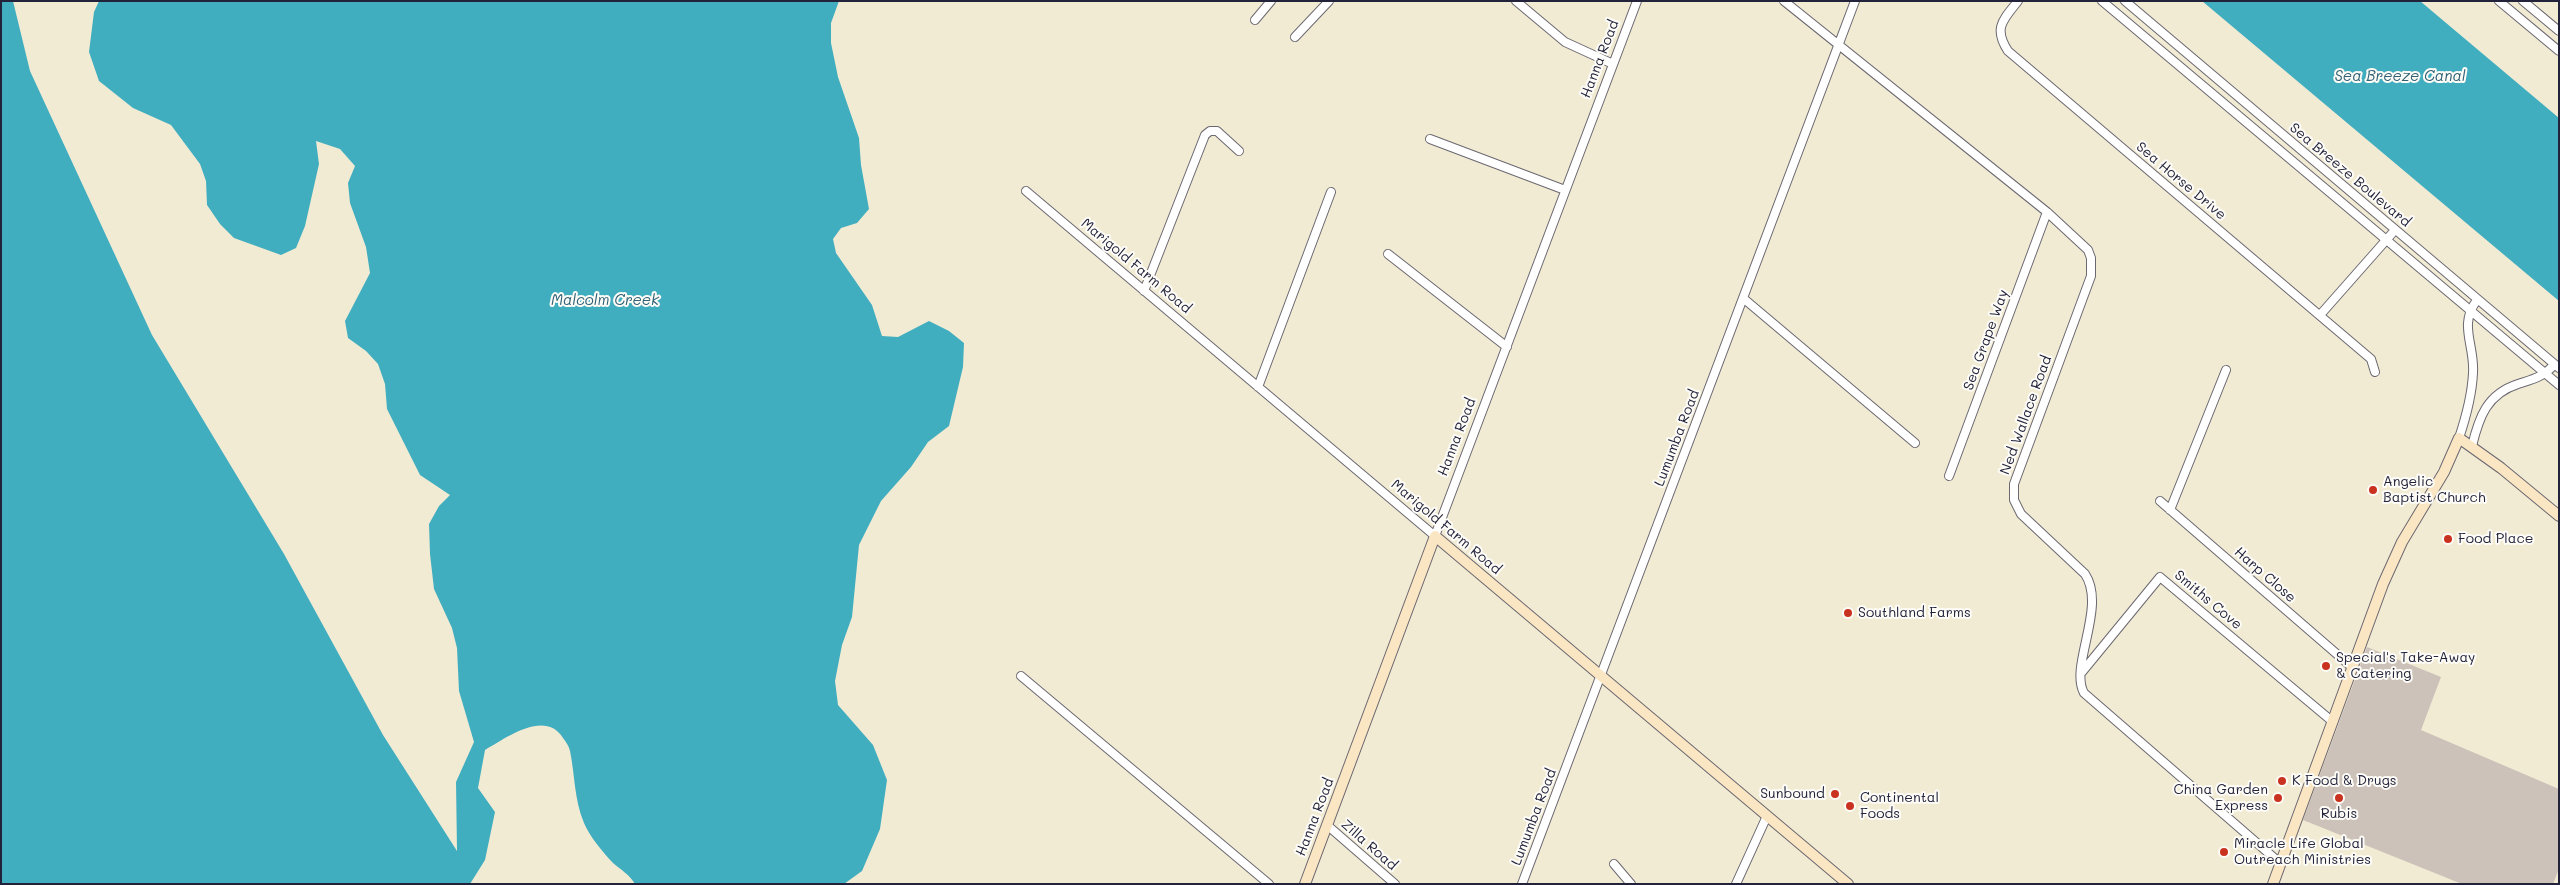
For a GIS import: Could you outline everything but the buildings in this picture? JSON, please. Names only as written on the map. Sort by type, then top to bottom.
[{"type":"street","points":[[1255,20],[1272,1]]},
{"type":"street","points":[[1296,37],[1329,1]]},
{"type":"street","points":[[1516,1],[1565,42],[1613,64]]},
{"type":"street","name":"Hanna Road","points":[[1305,884],[1637,1]]},
{"type":"street","name":"Ned Wallace Road","points":[[1784,1],[2047,212],[2088,250],[2092,267],[2014,484],[2013,495],[2021,514],[2085,574],[2090,582],[2093,598],[2082,672],[2082,690],[2094,704],[2280,863]]},
{"type":"street","name":"Lumumba Road","points":[[1522,884],[1855,1]]},
{"type":"street","name":"Sea Horse Drive","points":[[2018,1],[2004,19],[2000,29],[2000,40],[2008,51],[2371,359],[2375,372]]},
{"type":"street","name":"Sea Breeze Boulevard","points":[[2102,1],[2559,385]]},
{"type":"street","name":"Sea Breeze Boulevard","points":[[2125,1],[2557,367]]},
{"type":"street","points":[[2499,1],[2559,51]]},
{"type":"street","points":[[2523,1],[2559,31]]},
{"type":"street","points":[[1144,291],[1204,135],[1213,130],[1220,132],[1239,151]]},
{"type":"street","points":[[1430,139],[1566,190]]},
{"type":"street","name":"Marigold Farm Road","points":[[1026,191],[1848,884]]},
{"type":"street","points":[[1258,387],[1331,192]]},
{"type":"street","name":"Sea Grape Way","points":[[1949,476],[2047,212]]},
{"type":"street","points":[[2320,315],[2395,230]]},
{"type":"street","points":[[1388,254],[1506,347]]},
{"type":"street","points":[[1742,298],[1915,443]]},
{"type":"street","points":[[2273,884],[2395,558],[2452,457],[2460,438],[2470,401],[2474,372],[2473,355],[2466,321],[2469,310],[2478,300]]},
{"type":"street","points":[[2472,446],[2483,408],[2502,392],[2546,375],[2557,367]]},
{"type":"street","points":[[2170,510],[2226,370]]},
{"type":"street","points":[[2470,401],[2483,408]]},
{"type":"street","points":[[2460,438],[2559,516]]},
{"type":"street","name":"Harp Close","points":[[2160,500],[2353,668]]},
{"type":"street","name":"Smiths Cove","points":[[2082,672],[2160,577],[2333,722]]},
{"type":"street","points":[[1021,676],[1269,884]]},
{"type":"street","points":[[1736,884],[1767,816]]},
{"type":"street","name":"Zilla Road","points":[[1327,825],[1395,884]]},
{"type":"street","points":[[1614,864],[1631,884]]},
{"type":"shaded area","points":[[2367,647],[2441,677],[2421,730],[2559,789],[2559,869],[2553,884],[2462,884],[2303,820]]},
{"type":"water","name":"Malcolm Creek","points":[[1,1],[13,1],[30,71],[152,335],[284,554],[383,735],[457,851],[456,782],[474,742],[459,691],[457,648],[452,628],[434,589],[429,524],[439,506],[450,495],[420,475],[387,409],[385,384],[378,364],[366,351],[348,338],[345,321],[370,273],[366,247],[350,203],[348,183],[355,166],[340,149],[316,141],[319,164],[305,226],[296,248],[281,255],[234,238],[220,224],[207,205],[206,181],[200,164],[171,125],[133,108],[99,81],[89,52],[94,12],[99,1],[839,1],[831,23],[831,43],[838,77],[859,138],[861,165],[869,209],[857,223],[841,228],[833,239],[836,253],[872,305],[882,336],[898,337],[929,321],[949,331],[964,343],[963,367],[949,426],[928,442],[911,467],[881,501],[859,545],[852,617],[842,645],[835,681],[838,705],[873,745],[887,780],[880,829],[862,871],[844,884],[635,884],[605,854],[587,828],[576,796],[569,747],[555,730],[546,726],[536,726],[514,733],[485,750],[478,788],[495,812],[485,860],[470,884],[1,884]]},
{"type":"water","name":"Sea Breeze Canal","points":[[2202,1],[2420,1],[2559,118],[2559,301]]},
{"type":"place","name":"Angelic Baptist Church","points":[[2373,490]]},
{"type":"place","name":"Food Place","points":[[2448,539]]},
{"type":"place","name":"Southland Farms","points":[[1848,613]]},
{"type":"place","name":"Special's Take-Away & Catering","points":[[2326,666]]},
{"type":"place","name":"K Food & Drugs","points":[[2282,781]]},
{"type":"place","name":"Sunbound","points":[[1835,794]]},
{"type":"place","name":"China Garden Express","points":[[2278,798]]},
{"type":"place","name":"Rubis","points":[[2339,798]]},
{"type":"place","name":"Continental Foods","points":[[1850,806]]},
{"type":"place","name":"Miracle Life Global Outreach Ministries","points":[[2224,852]]}]
